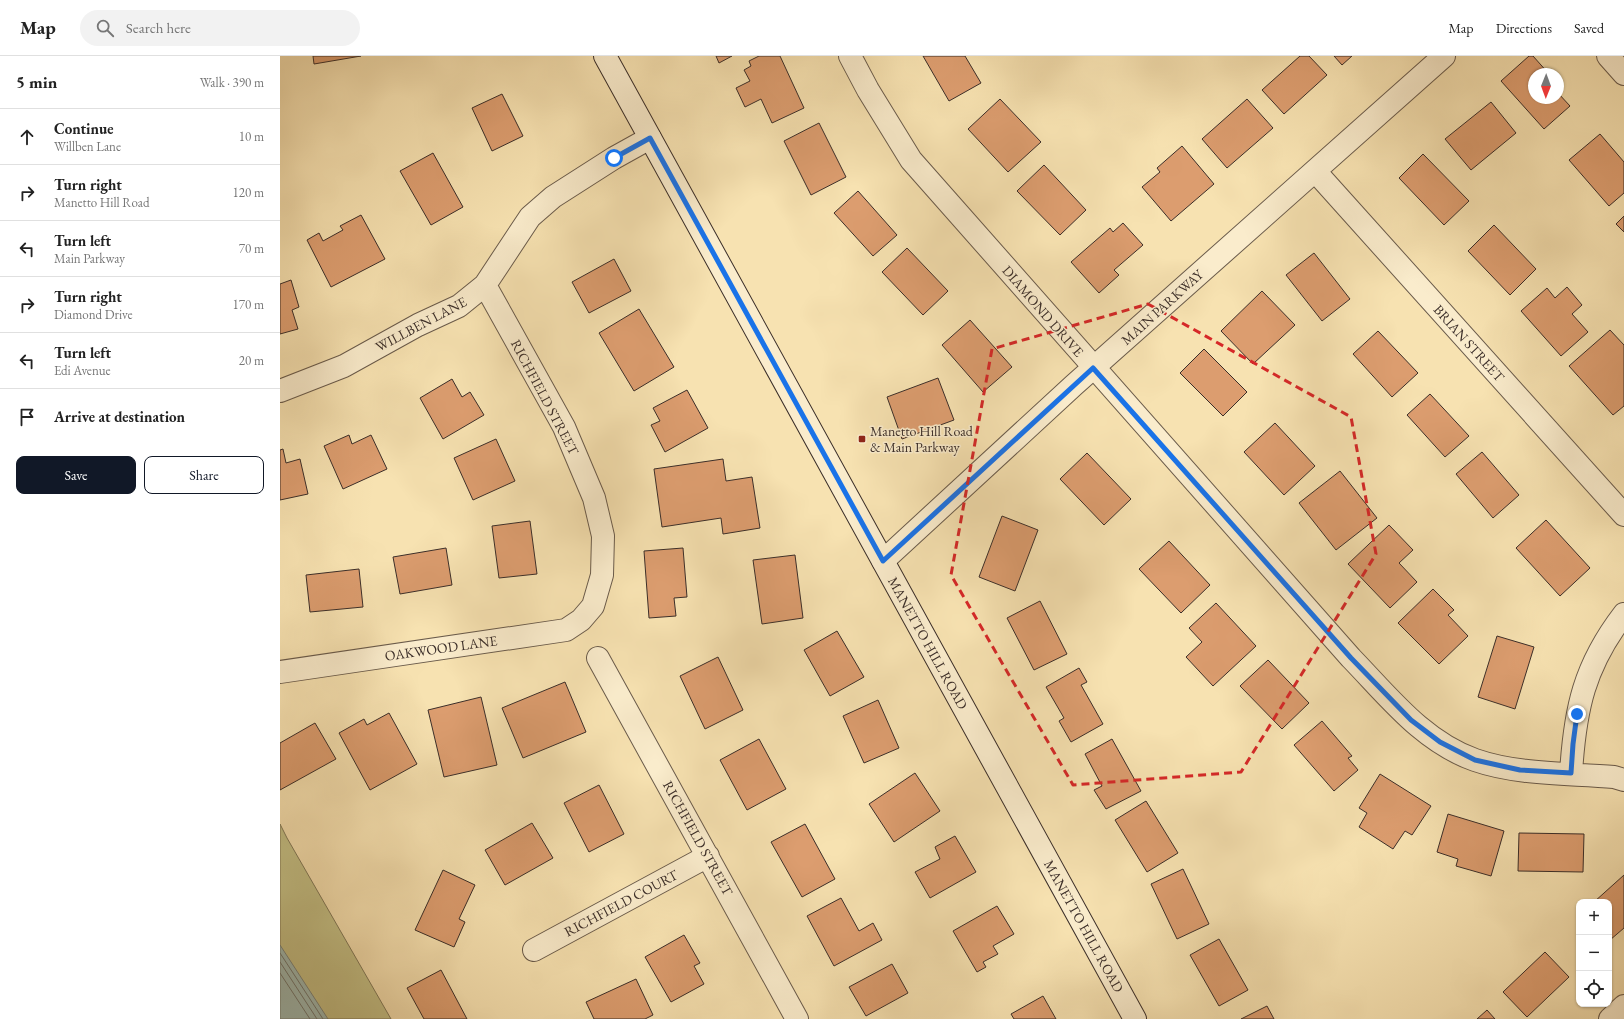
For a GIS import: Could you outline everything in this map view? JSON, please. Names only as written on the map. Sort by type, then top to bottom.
[{"type":"street","name":"MANETTO HILL ROAD","points":[[605,56],[1135,1019]]},
{"type":"street","name":"DIAMOND DRIVE","points":[[850,56],[868,90],[911,160],[1093,368],[1351,658],[1411,720],[1440,742],[1475,760],[1520,770],[1614,776],[1624,780]]},
{"type":"street","name":"MAIN PARKWAY","points":[[883,561],[1093,368],[1444,56]]},
{"type":"street","points":[[1608,56],[1624,74]]},
{"type":"street","name":"WILLBEN LANE","points":[[280,390],[344,366],[418,325],[460,306],[485,285],[530,217],[553,197],[614,158],[650,138]]},
{"type":"street","name":"BRIAN STREET","points":[[1315,171],[1624,515]]},
{"type":"street","name":"RICHFIELD STREET","points":[[485,285],[564,426],[594,498],[603,536],[602,575],[593,606]]},
{"type":"street","name":"OAKWOOD LANE","points":[[280,672],[566,630],[581,620],[593,606]]},
{"type":"street","points":[[1571,773],[1573,744],[1583,690],[1601,646],[1624,614]]},
{"type":"street","name":"RICHFIELD STREET","points":[[598,658],[797,1019]]},
{"type":"street","name":"RICHFIELD COURT","points":[[534,950],[708,856]]},
{"type":"street","points":[[1610,1019],[1624,1006]]},
{"type":"highlighted area","points":[[1148,304],[1351,417],[1376,554],[1241,772],[1073,785],[951,575],[992,349]]},
{"type":"shaded area","points":[[280,824],[287,838],[391,1019],[280,1019]]},
{"type":"water","points":[[280,945],[328,1019],[280,1019]]},
{"type":"building","points":[[313,56],[361,56],[314,64]]},
{"type":"building","points":[[716,56],[732,56],[719,63]]},
{"type":"building","points":[[759,56],[780,56],[804,108],[772,123],[761,99],[745,107],[736,88],[750,81],[744,70],[751,66],[749,61]]},
{"type":"building","points":[[923,56],[965,56],[981,83],[949,101]]},
{"type":"building","points":[[1300,56],[1309,56],[1327,75],[1284,114],[1262,90]]},
{"type":"building","points":[[1334,56],[1352,56],[1342,65]]},
{"type":"building","points":[[1529,56],[1533,56],[1544,68],[1528,68],[1528,104],[1564,104],[1564,100],[1570,106],[1544,129],[1501,81]]},
{"type":"building","points":[[502,94],[523,136],[492,151],[472,108]]},
{"type":"building","points":[[1000,99],[1041,142],[1008,172],[968,129]]},
{"type":"building","points":[[1247,99],[1273,128],[1227,168],[1202,139]]},
{"type":"building","points":[[1491,102],[1516,133],[1471,170],[1445,139]]},
{"type":"building","points":[[819,123],[846,177],[811,195],[784,141]]},
{"type":"building","points":[[1600,134],[1624,162],[1624,193],[1609,206],[1569,160]]},
{"type":"building","points":[[1182,146],[1214,184],[1171,221],[1142,187],[1160,172],[1157,168]]},
{"type":"building","points":[[433,153],[463,207],[431,225],[400,171]]},
{"type":"building","points":[[1423,154],[1469,201],[1444,225],[1399,178]]},
{"type":"building","points":[[1044,165],[1086,210],[1060,235],[1017,191]]},
{"type":"building","points":[[858,191],[897,235],[873,256],[834,213]]},
{"type":"building","points":[[361,215],[385,259],[331,287],[307,240],[319,233],[323,241],[343,230],[340,226]]},
{"type":"building","points":[[1624,216],[1624,232],[1616,224]]},
{"type":"building","points":[[1123,223],[1143,245],[1114,270],[1119,275],[1099,293],[1071,262],[1110,228],[1113,232]]},
{"type":"building","points":[[1494,225],[1536,269],[1510,295],[1468,251]]},
{"type":"building","points":[[907,248],[948,291],[923,315],[882,272]]},
{"type":"building","points":[[1314,253],[1350,299],[1322,321],[1286,275]]},
{"type":"building","points":[[614,259],[631,291],[589,313],[572,282]]},
{"type":"building","points":[[291,280],[299,307],[292,310],[298,329],[280,334],[280,284]]},
{"type":"building","points":[[1567,287],[1582,305],[1572,314],[1588,332],[1561,356],[1521,311],[1547,288],[1555,298]]},
{"type":"building","points":[[1262,291],[1295,325],[1253,364],[1221,331]]},
{"type":"building","points":[[639,309],[674,367],[634,391],[599,333]]},
{"type":"building","points":[[970,320],[1012,367],[983,392],[942,345]]},
{"type":"building","points":[[1610,330],[1624,345],[1624,406],[1613,415],[1569,366]]},
{"type":"building","points":[[1378,331],[1418,373],[1392,397],[1353,354]]},
{"type":"building","points":[[1204,349],[1247,392],[1223,416],[1180,373]]},
{"type":"building","points":[[938,378],[954,420],[902,439],[887,397]]},
{"type":"building","points":[[452,379],[462,397],[470,392],[484,415],[443,439],[420,398]]},
{"type":"building","points":[[687,390],[708,428],[665,452],[651,425],[660,421],[653,408]]},
{"type":"building","points":[[1430,394],[1469,436],[1445,457],[1407,415]]},
{"type":"building","points":[[1275,423],[1315,466],[1284,495],[1244,452]]},
{"type":"building","points":[[349,435],[352,444],[371,435],[387,469],[343,489],[324,446]]},
{"type":"building","points":[[496,439],[515,481],[473,500],[454,458]]},
{"type":"building","points":[[283,449],[286,463],[300,459],[308,494],[280,500],[280,450]]},
{"type":"building","points":[[1482,452],[1519,495],[1493,518],[1456,474]]},
{"type":"building","points":[[1087,453],[1131,499],[1104,525],[1060,479]]},
{"type":"building","points":[[723,459],[726,481],[752,477],[760,528],[723,534],[721,518],[662,527],[654,469]]},
{"type":"building","points":[[1340,471],[1377,518],[1336,550],[1299,503]]},
{"type":"building","points":[[1002,516],[1038,530],[1015,591],[979,577]]},
{"type":"building","points":[[1546,520],[1590,568],[1560,596],[1516,548]]},
{"type":"building","points":[[530,521],[537,574],[499,578],[492,526]]},
{"type":"building","points":[[1389,525],[1413,550],[1399,563],[1417,582],[1390,608],[1348,564]]},
{"type":"building","points":[[1169,541],[1210,585],[1181,613],[1139,569]]},
{"type":"building","points":[[446,548],[452,585],[400,594],[393,557]]},
{"type":"building","points":[[683,548],[687,597],[674,598],[676,616],[649,618],[644,551]]},
{"type":"building","points":[[795,555],[803,618],[762,624],[753,560]]},
{"type":"building","points":[[359,569],[363,607],[310,612],[306,575]]},
{"type":"building","points":[[1433,589],[1454,610],[1448,615],[1468,636],[1439,664],[1398,623]]},
{"type":"building","points":[[1040,601],[1067,654],[1034,670],[1007,618]]},
{"type":"building","points":[[1216,603],[1256,646],[1213,686],[1186,657],[1202,642],[1189,628]]},
{"type":"building","points":[[837,631],[864,677],[830,696],[804,650]]},
{"type":"building","points":[[1497,636],[1534,647],[1515,709],[1478,697]]},
{"type":"building","points":[[718,657],[743,710],[705,729],[680,676]]},
{"type":"building","points":[[1268,660],[1309,703],[1282,729],[1240,686]]},
{"type":"building","points":[[1079,668],[1087,682],[1081,685],[1103,724],[1071,742],[1059,721],[1064,718],[1046,687]]},
{"type":"building","points":[[565,682],[586,732],[523,758],[502,708]]},
{"type":"building","points":[[481,697],[497,765],[444,777],[428,710]]},
{"type":"building","points":[[878,700],[899,748],[864,763],[843,716]]},
{"type":"building","points":[[389,713],[417,764],[370,790],[339,733],[364,719],[367,725]]},
{"type":"building","points":[[1322,721],[1352,756],[1348,758],[1358,770],[1334,791],[1294,745]]},
{"type":"building","points":[[315,723],[336,759],[280,790],[280,743]]},
{"type":"building","points":[[759,739],[786,789],[747,810],[720,760]]},
{"type":"building","points":[[1112,739],[1141,791],[1106,809],[1094,790],[1102,786],[1085,754]]},
{"type":"building","points":[[915,773],[940,811],[894,842],[869,804]]},
{"type":"building","points":[[1380,774],[1431,806],[1412,835],[1405,831],[1393,849],[1359,827],[1367,813],[1359,808]]},
{"type":"building","points":[[599,785],[624,834],[589,852],[564,803]]},
{"type":"building","points":[[1146,801],[1178,853],[1147,872],[1115,820]]},
{"type":"building","points":[[1448,814],[1504,831],[1491,876],[1456,866],[1458,859],[1437,852]]},
{"type":"building","points":[[532,823],[553,858],[505,885],[485,850]]},
{"type":"building","points":[[805,824],[835,879],[802,897],[771,842]]},
{"type":"building","points":[[1519,833],[1584,834],[1583,872],[1518,871]]},
{"type":"building","points":[[955,836],[976,872],[930,898],[915,872],[940,859],[935,847]]},
{"type":"building","points":[[1183,869],[1209,924],[1177,939],[1151,884]]},
{"type":"building","points":[[443,870],[475,885],[459,919],[465,922],[454,947],[415,930]]},
{"type":"building","points":[[1624,875],[1624,928],[1612,938],[1612,899],[1597,899]]},
{"type":"building","points":[[841,898],[859,931],[873,923],[882,940],[834,966],[807,916]]},
{"type":"building","points":[[997,906],[1014,934],[993,946],[998,954],[983,962],[986,967],[977,972],[953,931]]},
{"type":"building","points":[[684,935],[700,963],[694,966],[704,984],[671,1002],[645,957]]},
{"type":"building","points":[[1219,939],[1248,990],[1219,1006],[1190,955]]},
{"type":"building","points":[[1545,952],[1569,977],[1527,1017],[1503,992]]},
{"type":"building","points":[[892,964],[908,993],[866,1016],[849,987]]},
{"type":"building","points":[[441,970],[467,1019],[424,1019],[407,988]]},
{"type":"building","points":[[636,979],[653,1015],[645,1019],[594,1019],[586,1002]]},
{"type":"building","points":[[1043,996],[1056,1019],[1014,1019],[1011,1014]]},
{"type":"building","points":[[1267,1006],[1274,1019],[1241,1019]]},
{"type":"building","points":[[1487,1010],[1495,1019],[1477,1019]]},
{"type":"place","name":"Manetto Hill Road & Main Parkway","points":[[862,439]]},
{"type":"route","points":[[614,158],[650,138],[693,219],[883,561],[1093,368],[1351,658],[1411,720],[1440,742],[1475,760],[1498,766],[1520,770],[1571,773],[1577,714]]}]
